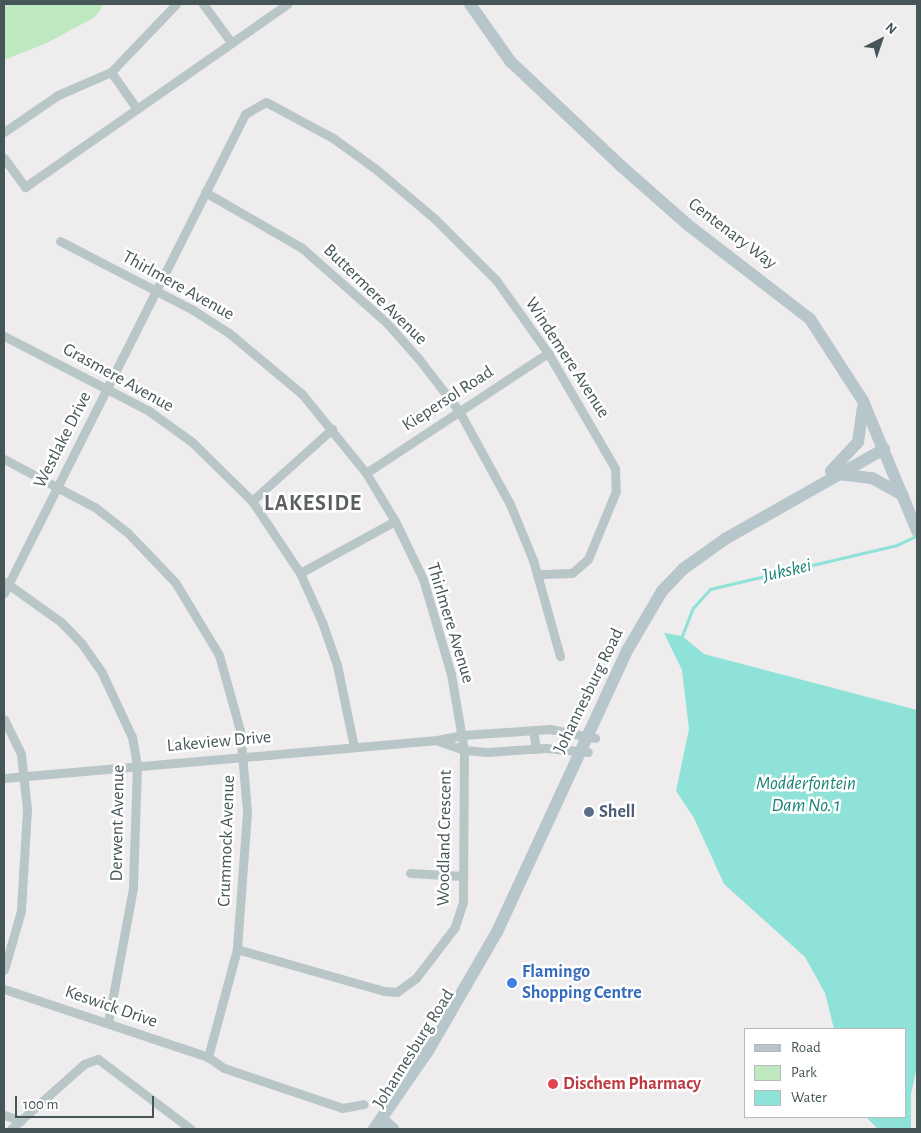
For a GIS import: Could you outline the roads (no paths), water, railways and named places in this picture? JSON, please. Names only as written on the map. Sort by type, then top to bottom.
[{"type":"main road","name":"Centenary Way","points":[[470,4],[510,61],[607,153],[688,226],[810,319],[863,400],[917,531]]},
{"type":"main road","points":[[814,486],[854,450],[862,431],[863,400]]},
{"type":"main road","points":[[814,486],[884,449]]},
{"type":"main road","points":[[837,474],[872,478],[903,495]]},
{"type":"main road","name":"Johannesburg Road","points":[[384,1126],[497,932],[591,736],[624,675],[638,629],[662,590],[683,569],[814,486]]},
{"type":"street","points":[[4,132],[58,95],[111,72],[176,4]]},
{"type":"street","points":[[203,4],[231,42]]},
{"type":"street","points":[[4,158],[25,187],[286,4]]},
{"type":"street","points":[[111,72],[136,109]]},
{"type":"street","name":"Windemere Avenue","points":[[245,114],[260,102],[275,105],[333,138],[377,170],[435,219],[496,280],[548,353],[616,468],[617,478],[616,491],[581,567],[561,576],[537,574]]},
{"type":"street","name":"Westlake Drive","points":[[4,593],[6,582],[58,486],[154,290],[245,114]]},
{"type":"street","name":"Buttermere Avenue","points":[[205,192],[263,223],[336,276],[418,358],[459,411],[510,504],[537,574],[560,656]]},
{"type":"street","name":"Thirlmere Avenue","points":[[60,241],[154,290],[244,345],[302,394],[332,429],[366,473],[395,521],[426,589],[451,674],[462,734]]},
{"type":"street","name":"Grasmere Avenue","points":[[4,336],[107,389],[170,425],[217,464],[252,501],[300,574],[337,666],[354,748]]},
{"type":"street","name":"Kiepersol Road","points":[[366,473],[548,353]]},
{"type":"street","points":[[252,501],[332,429]]},
{"type":"street","name":"Crummock Avenue","points":[[4,459],[58,486],[127,532],[175,582],[218,655],[245,757],[247,812],[237,949],[208,1057]]},
{"type":"street","points":[[300,574],[395,521]]},
{"type":"street","name":"Derwent Avenue","points":[[6,582],[61,622],[102,673],[132,738],[137,765],[133,888],[108,1023]]},
{"type":"street","points":[[4,719],[21,754],[24,775],[24,880],[19,919],[4,970]]},
{"type":"street","points":[[533,730],[536,749]]},
{"type":"street","name":"Lakeview Drive","points":[[4,778],[137,765],[354,748],[437,740],[462,734],[533,730],[591,736]]},
{"type":"street","name":"Woodland Crescent","points":[[237,949],[397,992],[407,988],[455,927],[462,902],[464,750],[462,734]]},
{"type":"street","name":"Lakeview Drive","points":[[437,740],[464,750],[536,749],[584,751]]},
{"type":"street","points":[[410,873],[463,876]]},
{"type":"street","name":"Keswick Drive","points":[[4,988],[208,1057],[224,1068],[342,1108],[364,1104]]},
{"type":"street","points":[[12,1129],[84,1064],[98,1059],[191,1129]]},
{"type":"street","points":[[4,1115],[21,1121]]},
{"type":"water","name":"Modderfontein Dam No. 1","points":[[664,633],[682,636],[704,654],[917,710],[917,1067],[911,1094],[911,1129],[878,1129],[867,1118],[906,1118],[906,1028],[834,1028],[825,993],[805,957],[724,884],[694,818],[676,791],[689,729],[682,670]]},
{"type":"waterway","name":"Jukskei","points":[[682,636],[693,608],[710,589],[897,545],[916,536]]},
{"type":"place","name":"Shell","points":[[589,812]]},
{"type":"place","name":"Flamingo Shopping Centre","points":[[512,983]]},
{"type":"place","name":"Dischem Pharmacy","points":[[553,1084]]},
{"type":"district","name":"LAKESIDE","points":[[313,504]]}]
